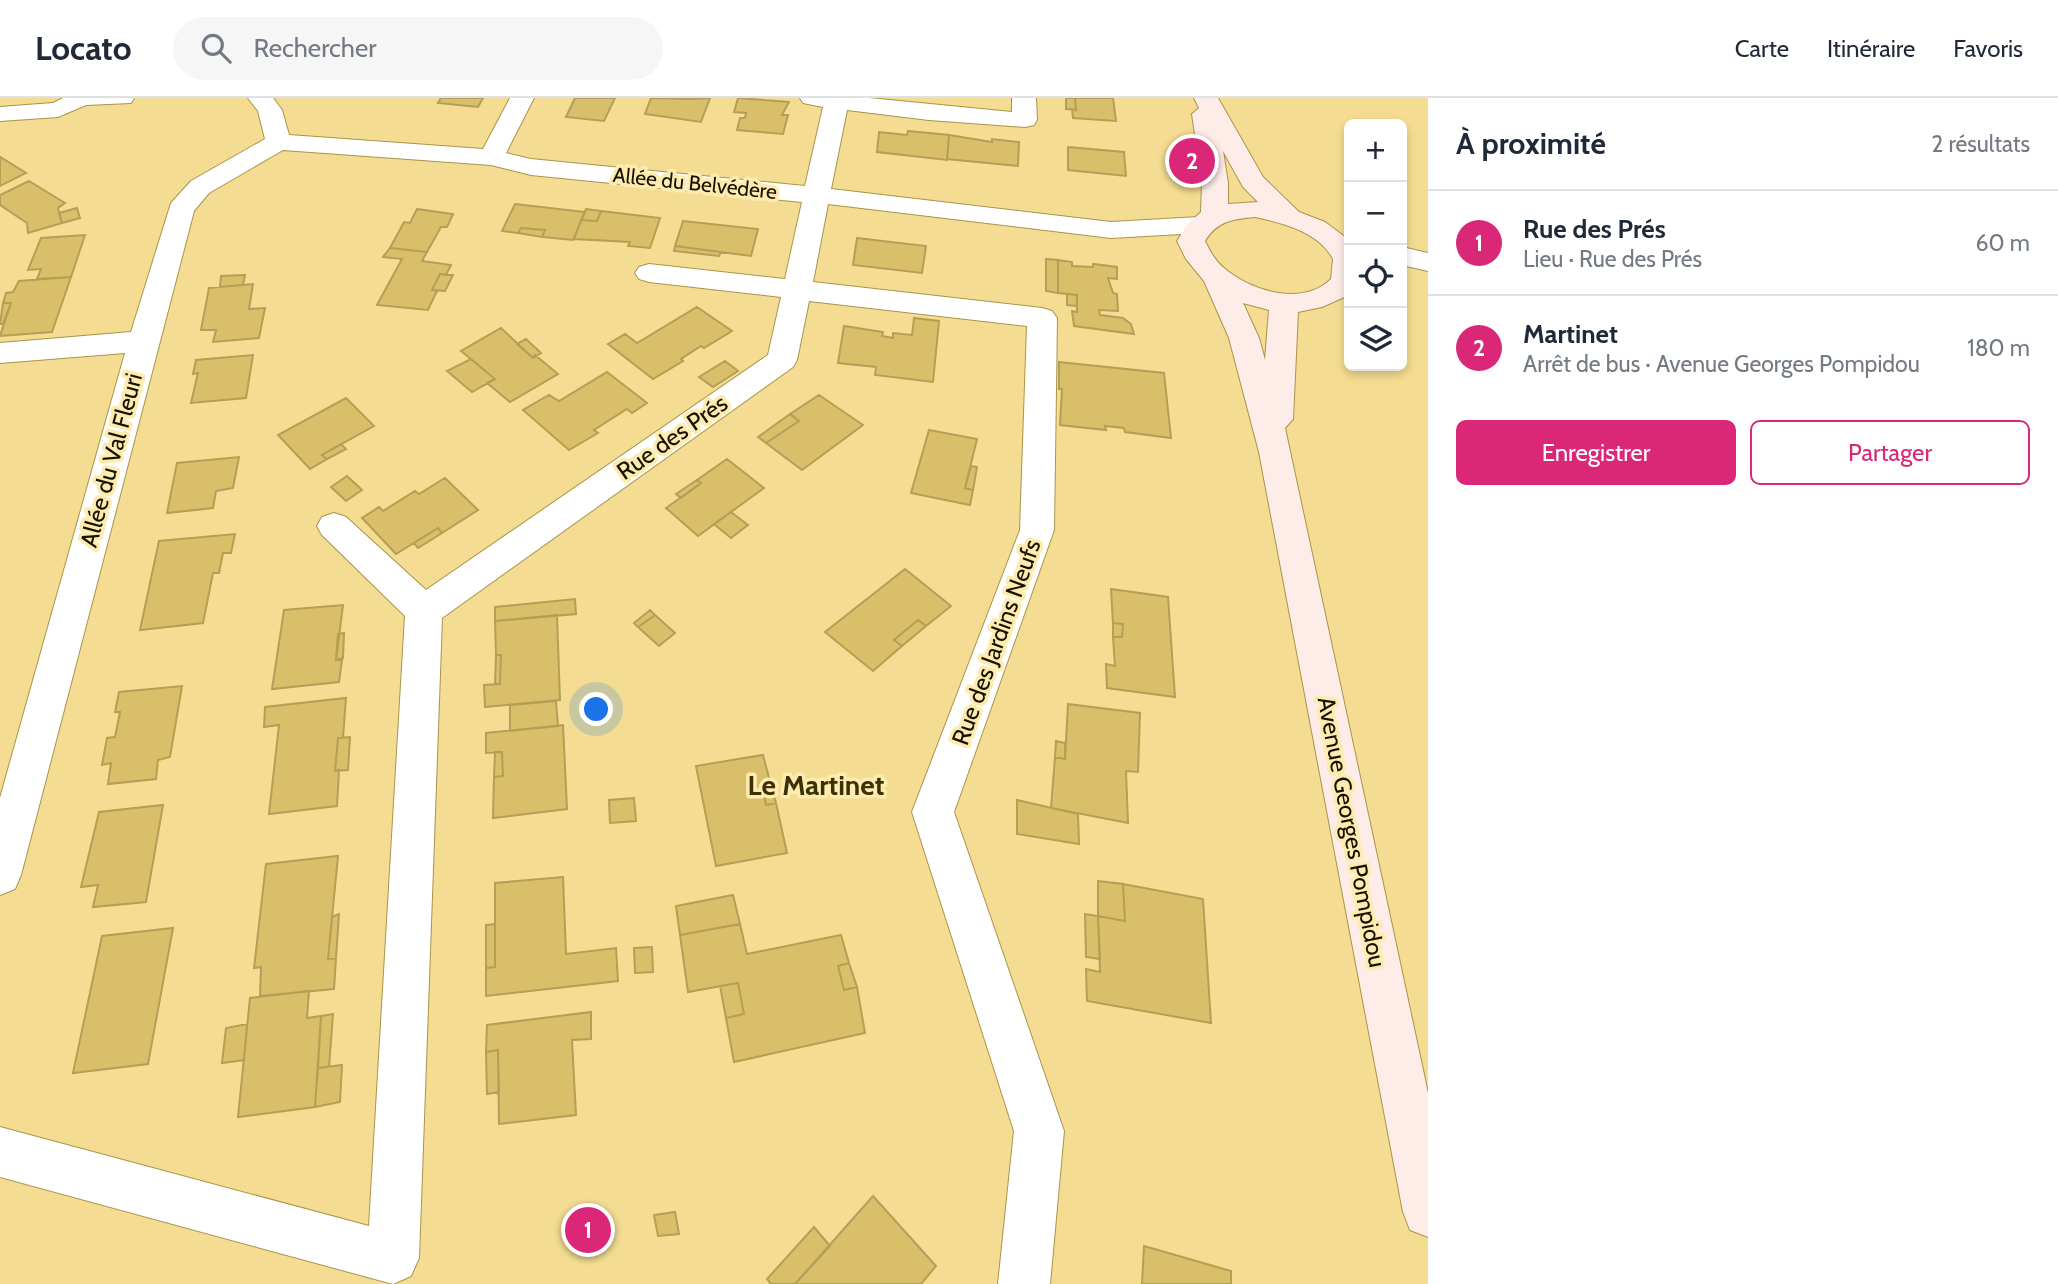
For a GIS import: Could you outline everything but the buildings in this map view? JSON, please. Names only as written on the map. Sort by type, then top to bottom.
[{"type":"main road","points":[[1204,98],[1252,181],[1288,215]]},
{"type":"main road","points":[[1204,98],[1215,183],[1207,220],[1191,241],[1244,338],[1275,452]]},
{"type":"main road","points":[[1207,220],[1231,210],[1255,209],[1288,215],[1312,225],[1342,243]]},
{"type":"main road","points":[[1206,268],[1239,292],[1284,302],[1311,301],[1333,293],[1344,284]]},
{"type":"main road","points":[[1275,452],[1284,302]]},
{"type":"main road","name":"Avenue Georges Pompidou","points":[[1275,452],[1428,1212]]},
{"type":"street","points":[[0,114],[58,110],[82,98],[122,98]]},
{"type":"street","points":[[260,98],[270,110],[278,142]]},
{"type":"street","points":[[491,157],[522,98]]},
{"type":"street","points":[[810,98],[919,106],[1025,120],[1024,98]]},
{"type":"street","name":"Rue des Prés","points":[[424,611],[782,360],[840,99]]},
{"type":"street","name":"Allée du Belvédère","points":[[278,142],[491,157],[531,167],[817,195],[1111,230],[1207,220]]},
{"type":"street","name":"Allée du Val Fleuri","points":[[0,875],[181,209],[200,187],[278,142]]},
{"type":"street","name":"Allée du Belvédère","points":[[1111,230],[1206,268]]},
{"type":"street","points":[[1407,257],[1428,262]]},
{"type":"street","name":"Rue des Jardins Neufs","points":[[649,273],[1042,318],[1037,530],[933,812],[1039,1131],[1024,1284]]},
{"type":"street","points":[[1407,277],[1428,275]]},
{"type":"street","points":[[0,353],[143,341]]},
{"type":"street","points":[[0,1152],[393,1258],[424,611],[334,526]]},
{"type":"place","name":"Martinet","points":[[1192,161]]},
{"type":"place","name":"Rue des Prés","points":[[588,1230]]},
{"type":"district","name":"Le Martinet","points":[[816,785]]}]
